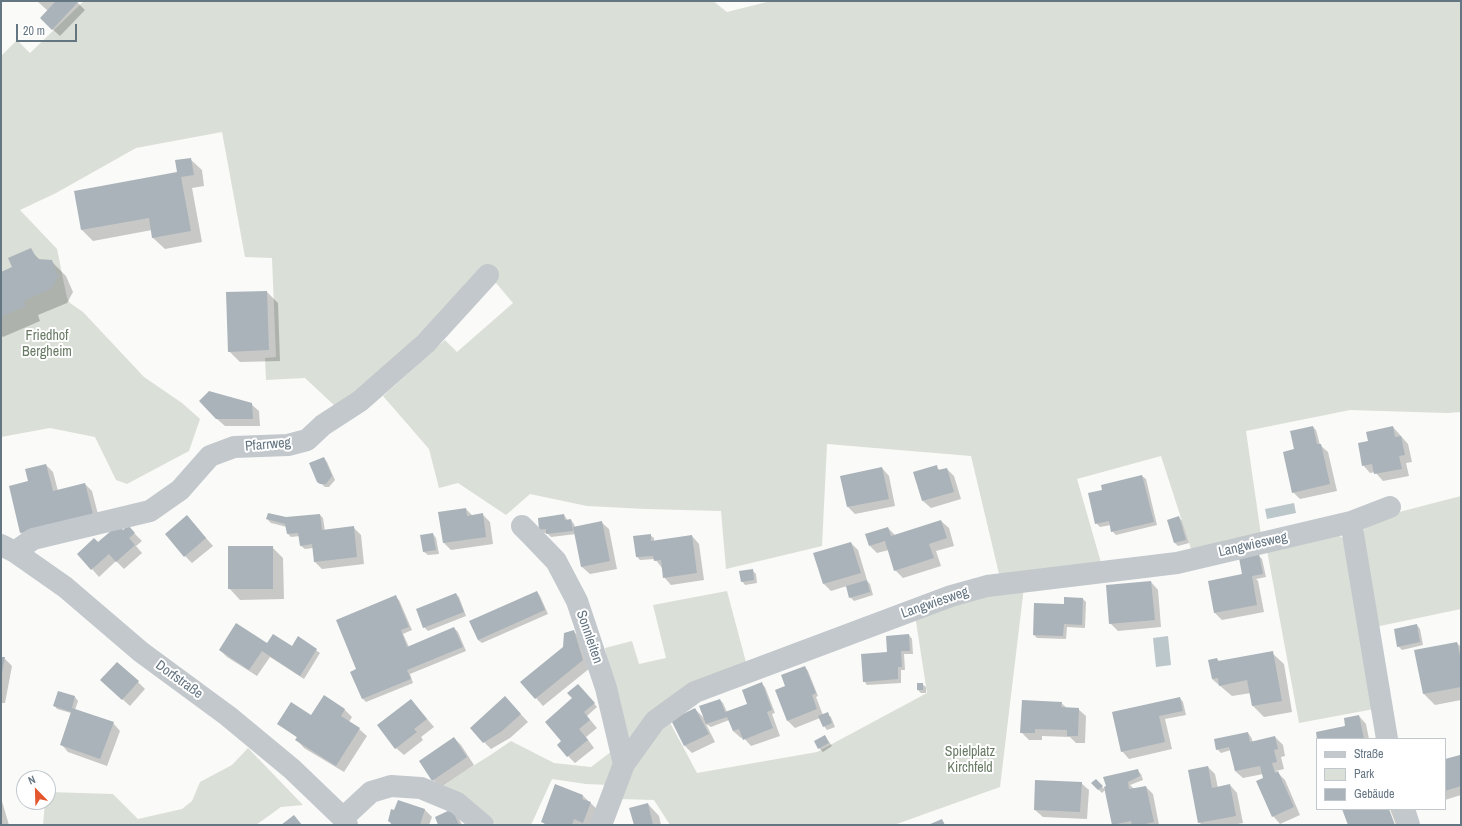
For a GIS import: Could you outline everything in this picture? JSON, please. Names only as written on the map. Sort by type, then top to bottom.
[{"type":"street","name":"Pfarrweg","points":[[8,549],[33,539],[150,511],[180,490],[210,456],[234,447],[288,445],[307,440],[323,425],[360,402],[426,343],[488,275]]},
{"type":"street","name":"Langwiesweg","points":[[601,825],[624,764],[655,721],[695,692],[951,596],[988,586],[1177,563],[1350,522],[1390,507]]},
{"type":"street","points":[[1350,522],[1387,738]]},
{"type":"street","name":"Sonnleiten","points":[[522,526],[556,561],[577,601],[606,688],[624,764]]},
{"type":"street","name":"Dorfstraße","points":[[8,549],[65,587],[141,652],[228,716],[292,769],[345,821]]},
{"type":"street","points":[[345,821],[371,792],[391,786],[421,788],[457,803],[483,825]]},
{"type":"street","points":[[1404,810],[1409,825]]},
{"type":"green space","name":"Friedhof Bergheim","points":[[84,1],[713,1],[727,12],[771,1],[1461,1],[1461,412],[1447,413],[1350,410],[1246,431],[1261,535],[1192,552],[1161,456],[1077,479],[1102,566],[1000,578],[971,456],[827,444],[822,546],[726,569],[721,511],[587,506],[530,494],[506,515],[458,483],[439,488],[429,449],[383,396],[445,340],[457,352],[513,303],[485,270],[358,394],[335,406],[305,378],[266,380],[265,358],[276,357],[272,258],[245,257],[222,132],[136,148],[56,193],[20,210],[57,249],[67,298],[70,303],[83,312],[144,377],[182,403],[200,419],[189,451],[127,484],[116,480],[95,437],[50,428],[1,437],[1,56],[17,40],[30,53]]},
{"type":"green space","points":[[1461,496],[1461,609],[1375,627],[1362,531],[1376,518]]},
{"type":"green space","points":[[1333,532],[1346,540],[1374,709],[1299,723],[1266,545]]},
{"type":"green space","name":"Spielplatz Kirchfeld","points":[[1024,587],[1000,787],[894,825],[670,825],[654,800],[618,799],[630,768],[667,717],[697,773],[817,752],[927,693],[915,615]]},
{"type":"green space","points":[[727,591],[747,666],[630,738],[624,735],[621,731],[605,648],[632,641],[639,664],[666,658],[653,605]]},
{"type":"green space","points":[[511,741],[554,763],[591,767],[612,751],[614,770],[610,785],[586,784],[552,779],[531,825],[496,825],[474,803],[458,793],[439,787]]},
{"type":"green space","points":[[248,748],[303,805],[281,807],[256,825],[43,825],[44,810],[56,810],[56,792],[113,794],[138,819],[182,809],[192,801],[200,782],[232,765]]},
{"type":"shaded area","points":[[1294,503],[1296,513],[1267,519],[1265,509]]},
{"type":"shaded area","points":[[1168,636],[1171,665],[1156,667],[1153,638]]},
{"type":"building","points":[[56,1],[78,2],[52,30],[40,18]]},
{"type":"building","points":[[191,158],[194,175],[181,177],[191,231],[152,238],[149,218],[81,230],[74,191],[177,172],[175,160]]},
{"type":"building","points":[[31,248],[37,259],[52,260],[58,276],[52,288],[24,301],[26,306],[1,317],[1,272],[12,267],[8,258]]},
{"type":"building","points":[[267,291],[269,350],[228,352],[226,292]]},
{"type":"building","points":[[209,391],[252,403],[253,419],[216,419],[199,401]]},
{"type":"building","points":[[1313,426],[1317,444],[1321,444],[1330,484],[1292,493],[1283,452],[1294,449],[1290,431]]},
{"type":"building","points":[[1393,426],[1395,437],[1401,436],[1405,455],[1399,456],[1402,469],[1374,474],[1372,464],[1362,466],[1358,443],[1368,441],[1366,432]]},
{"type":"building","points":[[324,457],[332,476],[326,484],[320,484],[317,482],[309,463]]},
{"type":"building","points":[[46,464],[53,491],[85,483],[93,514],[20,533],[9,486],[28,481],[25,469]]},
{"type":"building","points":[[937,465],[938,470],[947,468],[954,492],[922,501],[913,472]]},
{"type":"building","points":[[882,467],[889,499],[847,507],[840,476]]},
{"type":"building","points":[[1142,475],[1154,522],[1111,532],[1109,521],[1095,524],[1088,493],[1102,490],[1101,485]]},
{"type":"building","points":[[466,508],[467,516],[483,513],[486,537],[443,543],[438,512]]},
{"type":"building","points":[[268,513],[286,517],[320,514],[322,530],[354,526],[357,557],[314,562],[312,544],[300,546],[298,533],[287,534],[285,524],[266,519]]},
{"type":"building","points":[[564,514],[565,520],[571,519],[573,531],[546,534],[546,529],[539,530],[538,518]]},
{"type":"building","points":[[187,515],[206,538],[184,557],[165,534]]},
{"type":"building","points":[[1179,516],[1186,540],[1174,543],[1167,520]]},
{"type":"building","points":[[941,520],[947,538],[929,544],[934,558],[894,571],[885,541],[869,546],[865,534],[888,527],[891,536]]},
{"type":"building","points":[[602,521],[610,561],[581,567],[573,527]]},
{"type":"building","points":[[118,525],[123,530],[128,525],[135,533],[129,538],[135,545],[116,562],[109,554],[91,570],[77,554],[94,538],[98,542]]},
{"type":"building","points":[[433,533],[436,550],[423,552],[420,535]]},
{"type":"building","points":[[651,534],[651,541],[692,535],[697,573],[663,578],[661,560],[654,561],[653,556],[636,557],[633,536]]},
{"type":"building","points":[[851,542],[861,573],[823,584],[813,553]]},
{"type":"building","points":[[228,546],[273,546],[273,589],[228,589]]},
{"type":"building","points":[[1259,554],[1263,574],[1252,576],[1257,605],[1214,613],[1208,581],[1242,574],[1239,558]]},
{"type":"building","points":[[753,569],[754,580],[741,582],[739,571]]},
{"type":"building","points":[[867,580],[870,592],[849,598],[846,586]]},
{"type":"building","points":[[1151,581],[1155,620],[1109,624],[1106,585]]},
{"type":"building","points":[[537,591],[545,610],[478,640],[469,621]]},
{"type":"building","points":[[456,593],[464,612],[423,628],[416,609]]},
{"type":"building","points":[[396,595],[409,627],[401,630],[407,647],[454,627],[463,647],[407,670],[411,679],[362,699],[350,672],[356,669],[336,620]]},
{"type":"building","points":[[1064,597],[1083,598],[1082,625],[1064,624],[1063,636],[1033,635],[1034,603],[1064,604]]},
{"type":"building","points":[[236,623],[267,643],[273,634],[292,646],[298,636],[317,649],[300,676],[262,651],[249,670],[219,650]]},
{"type":"building","points":[[1417,624],[1420,642],[1397,647],[1394,629]]},
{"type":"building","points":[[574,630],[583,660],[535,699],[520,682],[563,647],[564,633]]},
{"type":"building","points":[[909,634],[910,651],[901,651],[902,667],[898,667],[898,679],[863,682],[861,654],[887,652],[886,636]]},
{"type":"building","points":[[1457,642],[1461,660],[1461,687],[1423,694],[1414,650]]},
{"type":"building","points":[[1273,651],[1282,701],[1252,706],[1247,680],[1219,686],[1218,678],[1212,679],[1208,660],[1217,658],[1218,661]]},
{"type":"building","points":[[1,657],[5,657],[2,673],[1,673]]},
{"type":"building","points":[[117,662],[139,681],[122,700],[100,680]]},
{"type":"building","points":[[805,666],[816,693],[812,695],[817,709],[787,721],[775,690],[785,686],[781,675]]},
{"type":"building","points":[[762,682],[772,710],[767,712],[773,728],[743,740],[739,729],[733,731],[727,717],[706,724],[699,706],[720,699],[725,712],[747,704],[742,690]]},
{"type":"building","points":[[917,683],[923,683],[923,690],[917,690]]},
{"type":"building","points":[[578,684],[595,703],[584,712],[590,720],[579,729],[588,740],[567,757],[557,745],[561,741],[545,722],[572,698],[567,693]]},
{"type":"building","points":[[58,691],[75,696],[72,708],[114,722],[100,759],[60,745],[71,712],[53,706]]},
{"type":"building","points":[[324,695],[345,709],[341,716],[360,728],[336,766],[295,740],[297,737],[277,724],[291,702],[311,715]]},
{"type":"building","points":[[505,696],[521,714],[502,731],[483,743],[470,728]]},
{"type":"building","points":[[1180,697],[1183,711],[1159,716],[1165,742],[1121,752],[1112,712]]},
{"type":"building","points":[[411,699],[427,719],[414,729],[417,732],[395,749],[377,725]]},
{"type":"building","points":[[1022,700],[1062,702],[1061,707],[1079,708],[1078,736],[1067,736],[1067,730],[1035,729],[1035,733],[1020,733]]},
{"type":"building","points":[[695,708],[709,734],[684,746],[671,720]]},
{"type":"building","points":[[828,712],[832,723],[823,727],[818,716]]},
{"type":"building","points":[[1359,715],[1364,738],[1317,738],[1316,732],[1345,726],[1344,718]]},
{"type":"building","points":[[1248,732],[1250,742],[1275,736],[1278,749],[1274,750],[1277,762],[1272,763],[1275,773],[1278,771],[1294,807],[1272,817],[1256,781],[1263,778],[1260,766],[1235,771],[1229,747],[1216,750],[1214,739]]},
{"type":"building","points":[[825,735],[829,743],[818,749],[814,741]]},
{"type":"building","points":[[454,737],[467,757],[432,781],[419,761]]},
{"type":"building","points":[[1460,755],[1461,786],[1446,791],[1446,759]]},
{"type":"building","points":[[1208,766],[1212,788],[1230,784],[1236,816],[1198,823],[1188,770]]},
{"type":"building","points":[[1138,769],[1140,776],[1128,782],[1129,789],[1146,786],[1154,822],[1141,825],[1132,825],[1131,821],[1112,825],[1104,787],[1106,786],[1103,777]]},
{"type":"building","points":[[1096,779],[1103,786],[1098,790],[1091,783]]},
{"type":"building","points":[[1035,780],[1082,782],[1080,812],[1034,810]]},
{"type":"building","points":[[555,784],[583,795],[582,799],[591,802],[583,823],[574,819],[572,825],[549,825],[541,822]]},
{"type":"building","points":[[398,800],[425,809],[420,825],[391,825],[388,821],[391,809],[394,810]]},
{"type":"building","points":[[648,803],[653,825],[634,825],[629,808]]},
{"type":"building","points":[[452,809],[459,825],[438,825],[435,817]]},
{"type":"building","points":[[1342,810],[1389,810],[1395,825],[1348,825]]},
{"type":"building","points":[[294,815],[302,825],[281,825]]},
{"type":"building","points":[[942,819],[945,825],[928,825]]}]
